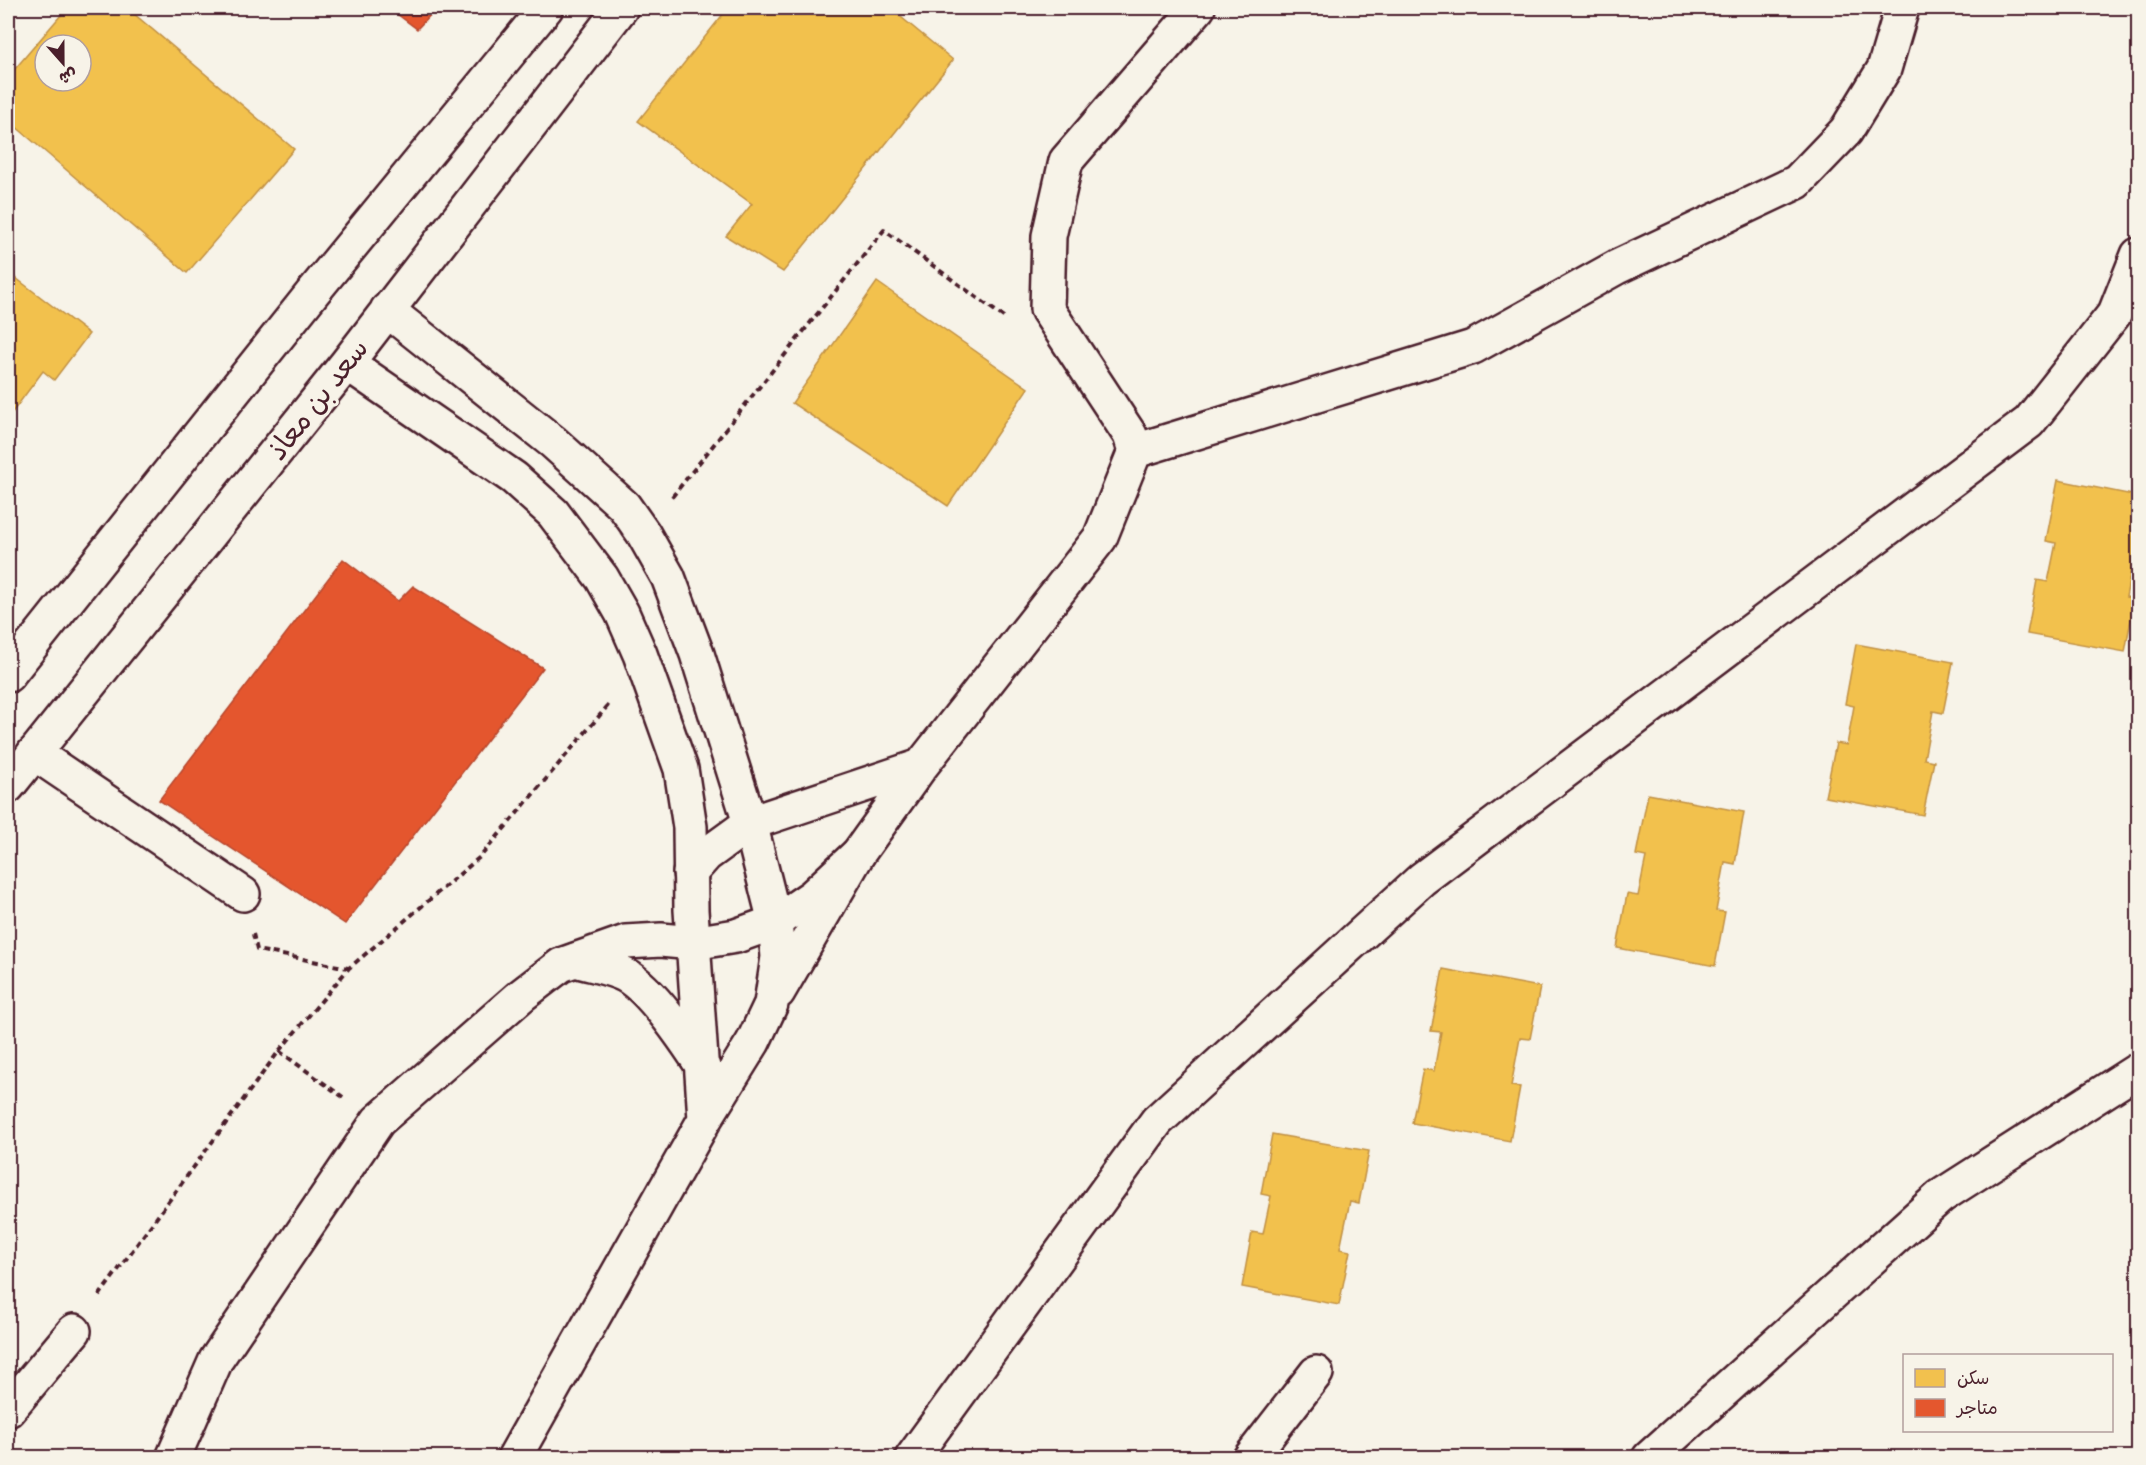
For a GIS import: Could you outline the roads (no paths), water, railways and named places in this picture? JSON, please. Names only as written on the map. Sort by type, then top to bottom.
[{"type":"street","points":[[8,675],[546,8]]},
{"type":"street","name":"سعد بن معاذ","points":[[8,786],[347,363],[621,8]]},
{"type":"street","points":[[514,1458],[705,1119],[753,1042],[771,1004],[858,854],[921,766],[1101,538],[1135,451],[1130,435],[1047,309],[1049,236],[1066,161],[1198,8]]},
{"type":"street","points":[[1135,451],[1473,347],[1617,267],[1797,182],[1846,131],[1884,69],[1902,8]]},
{"type":"street","points":[[912,1458],[1157,1121],[1422,879],[2029,422],[2115,313],[2139,255]]},
{"type":"street","points":[[387,310],[553,442],[624,507],[643,533],[668,577],[684,617],[750,823],[775,922],[778,957],[771,1004]]},
{"type":"street","points":[[347,363],[514,478],[552,513],[602,578],[640,654],[681,769],[690,827],[693,943],[704,1068],[705,1119]]},
{"type":"street","points":[[34,753],[243,894]]},
{"type":"street","points":[[690,873],[712,849],[750,823],[921,766]]},
{"type":"street","points":[[173,1458],[216,1360],[378,1121],[522,995],[561,965],[626,942],[661,940],[693,943],[736,936],[775,922],[813,896],[858,854]]},
{"type":"street","points":[[576,960],[626,975],[656,1003],[682,1034],[704,1068]]},
{"type":"street","points":[[1649,1458],[1941,1196],[2139,1070]]},
{"type":"street","points":[[8,1410],[74,1331]]},
{"type":"street","points":[[1250,1458],[1316,1373]]}]
